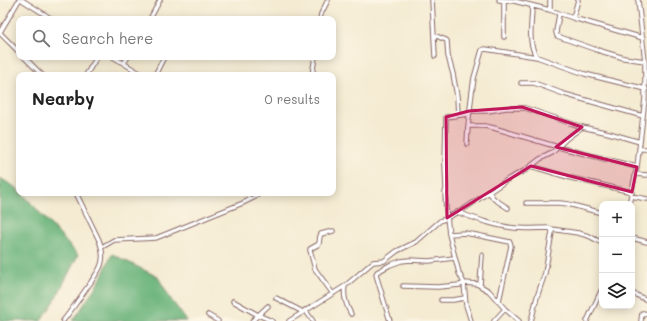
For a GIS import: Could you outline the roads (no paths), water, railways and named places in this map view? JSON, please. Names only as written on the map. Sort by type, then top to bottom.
[{"type":"street","points":[[16,49],[0,32],[20,0],[47,16]]},
{"type":"street","points":[[152,16],[160,0]]},
{"type":"street","points":[[321,16],[328,0]]},
{"type":"street","points":[[432,0],[435,56]]},
{"type":"street","points":[[499,0],[523,2],[532,6],[643,38]]},
{"type":"street","points":[[550,0],[550,10]]},
{"type":"street","points":[[573,18],[578,0]]},
{"type":"street","points":[[630,201],[645,109],[646,89],[646,63],[638,0]]},
{"type":"street","points":[[504,1],[504,38]]},
{"type":"street","points":[[532,6],[531,34],[532,43],[537,57]]},
{"type":"street","points":[[559,14],[556,32],[557,36],[594,49],[646,63]]},
{"type":"street","points":[[434,35],[446,40],[447,42],[448,56],[457,96],[458,115]]},
{"type":"street","points":[[467,144],[469,112],[474,78],[483,49],[537,57],[585,74],[646,89]]},
{"type":"street","points":[[27,60],[39,72]]},
{"type":"street","points":[[88,72],[95,60]]},
{"type":"street","points":[[118,60],[138,72]]},
{"type":"street","points":[[156,72],[162,60]]},
{"type":"street","points":[[312,72],[314,60]]},
{"type":"street","points":[[521,83],[534,83],[564,94],[643,116]]},
{"type":"street","points":[[471,321],[466,305],[464,283],[454,258],[447,218],[445,193],[446,117],[469,112],[522,107],[582,127],[640,142]]},
{"type":"street","points":[[468,126],[485,126],[494,128],[558,147],[636,167]]},
{"type":"street","points":[[289,321],[345,286],[373,262],[384,261],[397,251],[416,242],[440,221],[464,209],[510,178],[552,153],[566,139],[582,127]]},
{"type":"street","points":[[639,149],[647,149]]},
{"type":"street","points":[[532,166],[647,199]]},
{"type":"street","points":[[635,174],[647,175]]},
{"type":"street","points":[[489,192],[494,199],[508,208]]},
{"type":"street","points":[[63,321],[101,265],[102,247],[78,196]]},
{"type":"street","points":[[102,247],[114,240],[156,238],[255,198],[257,196]]},
{"type":"street","points":[[526,203],[568,204],[599,212]]},
{"type":"street","points":[[457,212],[516,228],[549,228],[578,233],[589,236],[599,241]]},
{"type":"street","points":[[531,321],[545,273],[552,232],[551,229]]},
{"type":"street","points":[[333,231],[321,234],[319,244],[310,250],[315,269],[333,294]]},
{"type":"street","points":[[449,234],[465,233],[510,242],[512,246],[499,301]]},
{"type":"street","points":[[635,239],[647,242]]},
{"type":"street","points":[[480,285],[482,255]]},
{"type":"street","points":[[390,321],[377,278],[377,272],[390,265],[405,260],[429,261],[454,258]]},
{"type":"street","points":[[403,286],[438,287],[460,285],[464,283],[477,284],[489,291],[505,309],[519,321]]},
{"type":"street","points":[[345,286],[344,290],[346,303],[351,314]]},
{"type":"street","points":[[635,294],[647,300]]},
{"type":"street","points":[[587,321],[599,295]]},
{"type":"street","points":[[276,298],[304,311],[313,321]]},
{"type":"street","points":[[441,300],[465,298]]},
{"type":"street","points":[[233,301],[272,321]]},
{"type":"street","points":[[252,321],[268,306]]},
{"type":"street","points":[[494,321],[505,309]]},
{"type":"street","points":[[641,321],[642,314],[647,314]]},
{"type":"street","points":[[208,315],[218,321]]}]
